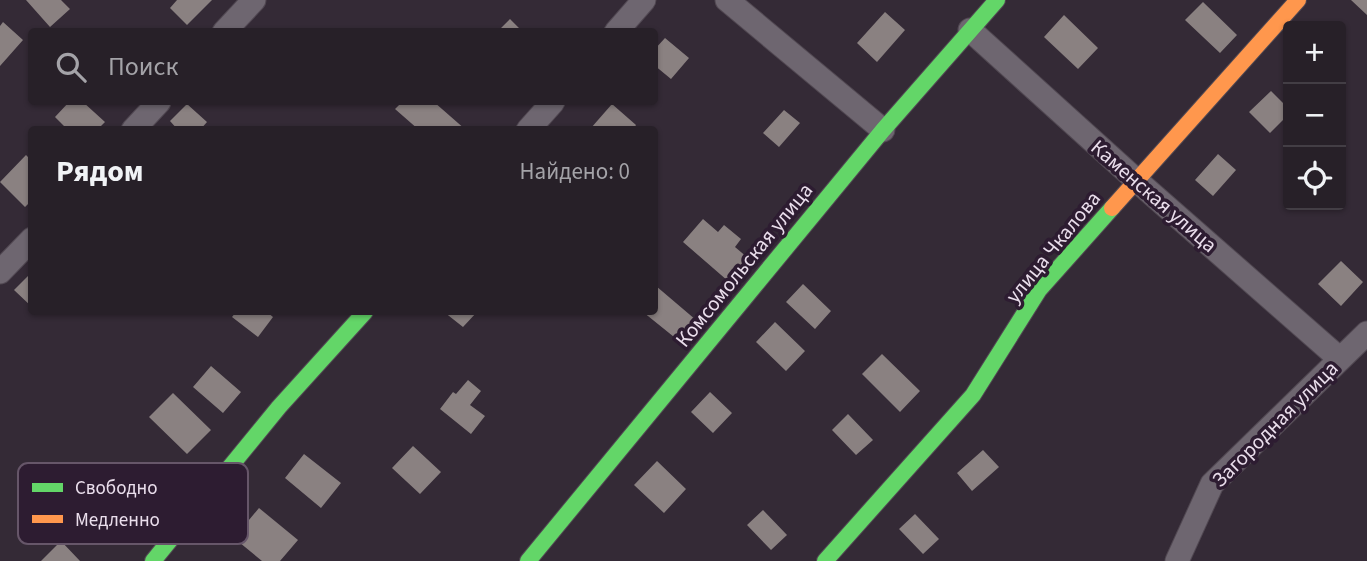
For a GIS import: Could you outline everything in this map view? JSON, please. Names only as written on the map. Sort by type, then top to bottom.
[{"type":"street","points":[[228,28],[254,0]]},
{"type":"street","points":[[620,28],[644,0]]},
{"type":"street","points":[[727,0],[883,130]]},
{"type":"street","name":"Комсомольская улица","points":[[528,561],[883,130],[997,0]]},
{"type":"street","name":"улица Чкалова","points":[[825,561],[973,395],[1039,290],[1298,0]]},
{"type":"street","name":"Каменская улица","points":[[970,30],[1340,359]]},
{"type":"street","points":[[137,126],[156,105]]},
{"type":"street","points":[[532,126],[550,105]]},
{"type":"street","points":[[0,272],[28,243]]},
{"type":"street","points":[[233,463],[279,407],[362,315]]},
{"type":"street","name":"Загородная улица","points":[[1177,561],[1212,484],[1367,333]]},
{"type":"street","points":[[153,561],[167,544]]},
{"type":"building","points":[[26,0],[61,0],[70,9],[50,27]]},
{"type":"building","points":[[177,0],[212,0],[187,25],[170,8]]},
{"type":"building","points":[[1351,0],[1367,0],[1367,15]]},
{"type":"building","points":[[1203,2],[1237,35],[1220,53],[1185,20]]},
{"type":"building","points":[[885,12],[905,30],[877,62],[857,43]]},
{"type":"building","points":[[1064,15],[1098,48],[1078,69],[1044,37]]},
{"type":"building","points":[[510,19],[519,28],[501,28]]},
{"type":"building","points":[[3,22],[23,40],[0,66],[0,26]]},
{"type":"building","points":[[665,38],[689,58],[671,79],[658,68],[658,46]]},
{"type":"building","points":[[1271,91],[1283,103],[1283,120],[1270,133],[1249,112]]},
{"type":"building","points":[[66,105],[86,105],[105,122],[101,126],[64,126],[55,117]]},
{"type":"building","points":[[188,105],[207,122],[204,126],[174,126],[170,121]]},
{"type":"building","points":[[399,105],[437,105],[461,126],[414,126],[395,109]]},
{"type":"building","points":[[611,105],[636,125],[635,126],[593,126]]},
{"type":"building","points":[[784,110],[800,123],[779,147],[763,133]]},
{"type":"building","points":[[1218,154],[1236,170],[1213,196],[1195,180]]},
{"type":"building","points":[[26,155],[28,157],[28,204],[25,207],[0,182]]},
{"type":"building","points":[[703,219],[718,232],[724,225],[741,239],[735,247],[748,258],[728,281],[683,242]]},
{"type":"building","points":[[1341,261],[1363,282],[1341,306],[1318,284]]},
{"type":"building","points":[[28,276],[28,303],[14,290]]},
{"type":"building","points":[[803,284],[831,311],[815,329],[786,302]]},
{"type":"building","points":[[658,288],[696,320],[679,341],[647,315],[658,315]]},
{"type":"building","points":[[271,315],[273,317],[258,337],[232,317]]},
{"type":"building","points":[[448,315],[474,315],[463,327]]},
{"type":"building","points":[[775,322],[805,351],[786,371],[756,342]]},
{"type":"building","points":[[882,354],[920,391],[900,412],[862,374]]},
{"type":"building","points":[[211,366],[241,392],[223,413],[193,387]]},
{"type":"building","points":[[468,380],[481,391],[470,405],[485,416],[471,434],[440,409],[453,392],[456,394]]},
{"type":"building","points":[[710,392],[732,413],[713,433],[691,412]]},
{"type":"building","points":[[173,393],[211,430],[187,454],[149,417]]},
{"type":"building","points":[[848,414],[873,440],[856,455],[832,430]]},
{"type":"building","points":[[413,446],[441,472],[420,494],[392,468]]},
{"type":"building","points":[[983,450],[999,467],[972,491],[957,473]]},
{"type":"building","points":[[304,454],[341,483],[321,508],[285,478]]},
{"type":"building","points":[[657,461],[686,489],[664,513],[634,485]]},
{"type":"building","points":[[259,508],[298,540],[280,561],[262,561],[241,544],[248,544],[248,521]]},
{"type":"building","points":[[763,510],[787,535],[771,550],[747,525]]},
{"type":"building","points":[[915,514],[939,539],[923,554],[899,529]]},
{"type":"building","points":[[58,544],[64,544],[80,561],[41,561]]},
{"type":"traffic: fast","points":[[528,561],[883,130],[997,0]]},
{"type":"traffic: fast","points":[[825,561],[973,395],[1039,290],[1112,208]]},
{"type":"traffic: fast","points":[[233,463],[279,407],[362,315]]},
{"type":"traffic: fast","points":[[153,561],[167,544]]},
{"type":"traffic: slow","points":[[1112,208],[1298,0]]}]
